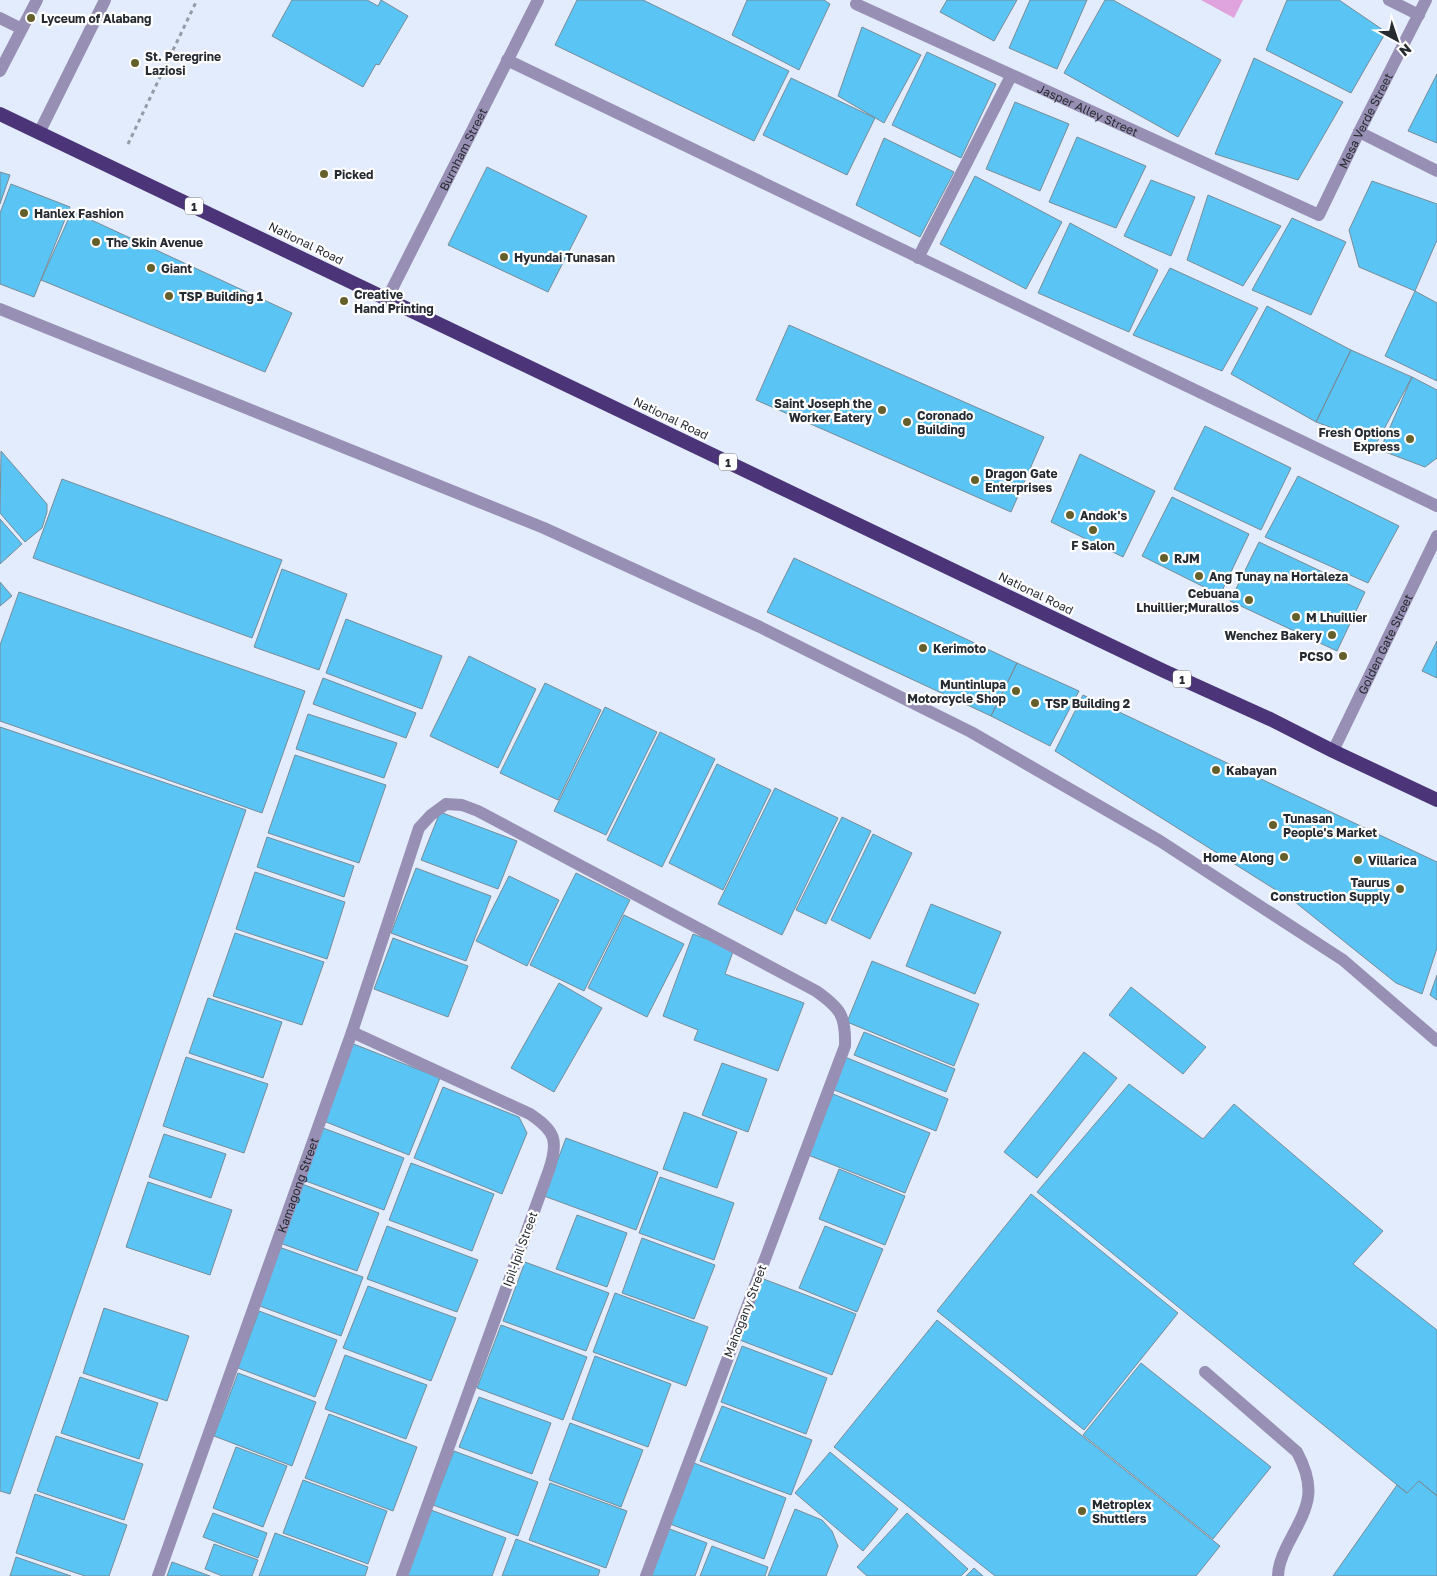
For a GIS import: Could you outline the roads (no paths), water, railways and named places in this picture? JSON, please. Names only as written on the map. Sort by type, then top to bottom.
[{"type":"highway","name":"National Road","points":[[0,114],[1437,800]]},
{"type":"street","points":[[0,71],[37,0]]},
{"type":"street","points":[[39,133],[105,0]]},
{"type":"street","name":"Burnham Street","points":[[387,299],[538,0]]},
{"type":"street","points":[[1389,0],[1419,15]]},
{"type":"street","name":"Mesa Verde Street","points":[[1319,215],[1426,0]]},
{"type":"street","name":"Jasper Alley Street","points":[[856,4],[1319,215]]},
{"type":"street","points":[[0,18],[22,28]]},
{"type":"street","points":[[507,60],[1437,506]]},
{"type":"street","points":[[918,258],[1011,76]]},
{"type":"street","points":[[1359,132],[1437,171]]},
{"type":"street","points":[[0,309],[544,528],[760,627],[971,732],[1160,842],[1343,960],[1437,1041]]},
{"type":"street","name":"Golden Gate Street","points":[[1333,752],[1437,536]]},
{"type":"street","name":"Kamagong Street","points":[[158,1576],[352,1032],[419,828],[431,815],[446,804],[462,805],[478,811],[816,990],[842,1014],[846,1031],[845,1046]]},
{"type":"street","name":"Ipil-Ipil Street","points":[[352,1032],[530,1114],[544,1124],[553,1136],[555,1154],[402,1576]]},
{"type":"street","name":"Mahogany Street","points":[[646,1576],[845,1046]]},
{"type":"street","points":[[1205,1372],[1297,1452],[1305,1466],[1309,1481],[1309,1498],[1282,1556],[1278,1576]]},
{"type":"place","name":"Lyceum of Alabang","points":[[31,18]]},
{"type":"place","name":"St. Peregrine Laziosi","points":[[135,63]]},
{"type":"place","name":"Picked","points":[[324,174]]},
{"type":"place","name":"Hanlex Fashion","points":[[24,213]]},
{"type":"place","name":"The Skin Avenue","points":[[96,242]]},
{"type":"place","name":"Hyundai Tunasan","points":[[504,257]]},
{"type":"place","name":"Giant","points":[[151,268]]},
{"type":"place","name":"TSP Building 1","points":[[169,296]]},
{"type":"place","name":"Creative Hand Printing","points":[[344,301]]},
{"type":"place","name":"Saint Joseph the Worker Eatery","points":[[882,410]]},
{"type":"place","name":"Coronado Building","points":[[907,422]]},
{"type":"place","name":"Fresh Options Express","points":[[1410,439]]},
{"type":"place","name":"Dragon Gate Enterprises","points":[[975,480]]},
{"type":"place","name":"Andok's","points":[[1070,515]]},
{"type":"place","name":"F Salon","points":[[1093,530]]},
{"type":"place","name":"RJM","points":[[1164,558]]},
{"type":"place","name":"Ang Tunay na Hortaleza","points":[[1199,576]]},
{"type":"place","name":"Cebuana Lhuillier;Murallos","points":[[1249,600]]},
{"type":"place","name":"M Lhuillier","points":[[1296,617]]},
{"type":"place","name":"Wenchez Bakery","points":[[1332,635]]},
{"type":"place","name":"Kerimoto","points":[[923,648]]},
{"type":"place","name":"PCSO","points":[[1343,656]]},
{"type":"place","name":"Muntinlupa Motorcycle Shop","points":[[1016,691]]},
{"type":"place","name":"TSP Building 2","points":[[1035,703]]},
{"type":"place","name":"Kabayan","points":[[1216,770]]},
{"type":"place","name":"Tunasan People's Market","points":[[1273,825]]},
{"type":"place","name":"Home Along","points":[[1284,857]]},
{"type":"place","name":"Villarica","points":[[1358,860]]},
{"type":"place","name":"Taurus Construction Supply","points":[[1400,889]]},
{"type":"place","name":"Metroplex Shuttlers","points":[[1082,1511]]}]
